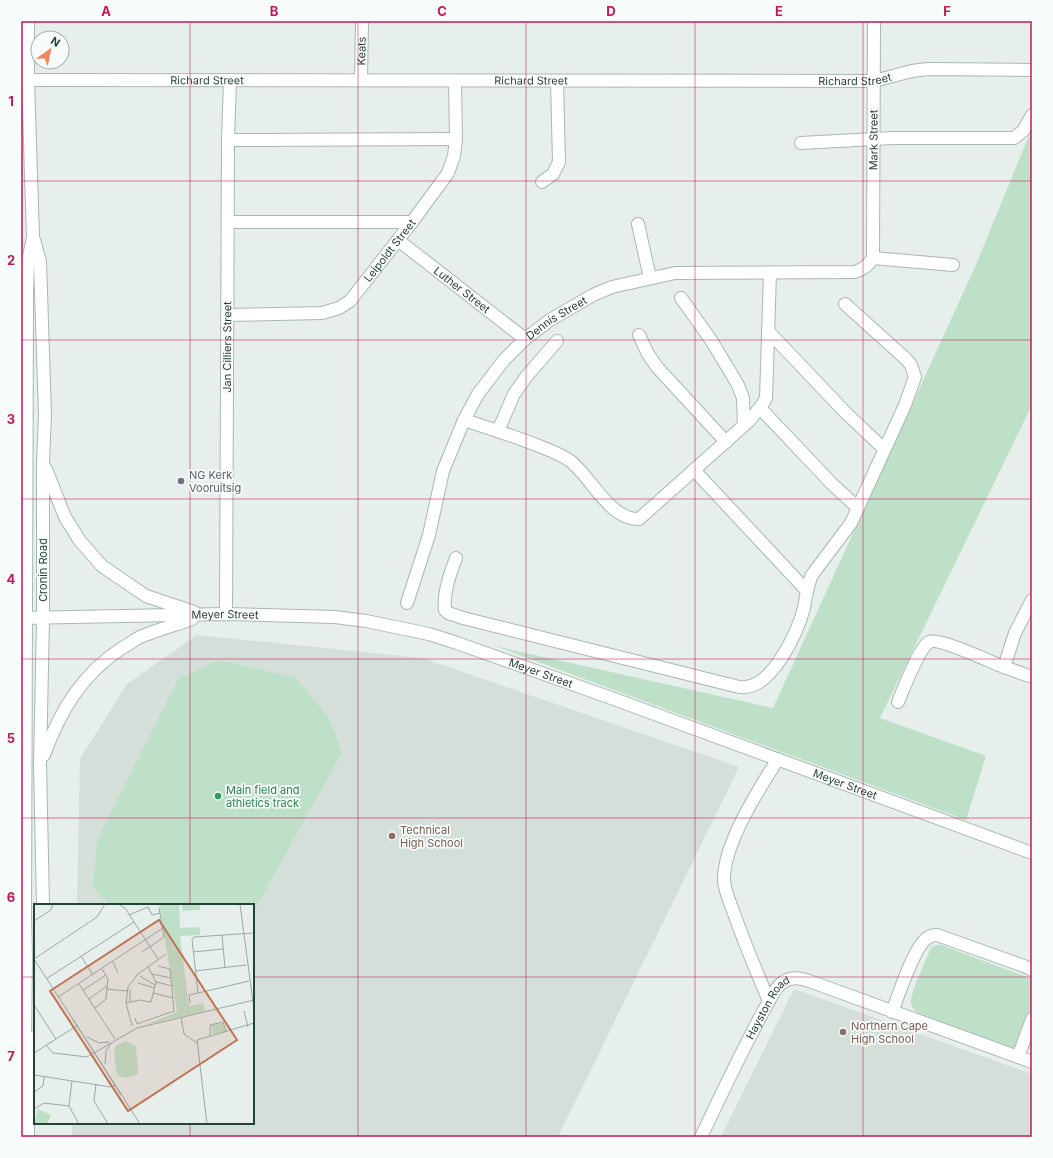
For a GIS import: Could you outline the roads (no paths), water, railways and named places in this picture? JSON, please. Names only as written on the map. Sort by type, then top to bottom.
[{"type":"street","name":"Cronin Road","points":[[28,21],[28,80],[33,237],[28,261],[24,355],[23,618],[27,916],[25,1039],[28,1068],[28,1137]]},
{"type":"street","name":"Keats","points":[[361,80],[362,21]]},
{"type":"street","name":"Mark Street","points":[[873,258],[874,21]]},
{"type":"street","name":"Richard Street","points":[[28,80],[874,81],[912,71],[928,69],[1032,70]]},
{"type":"street","name":"Jan Cilliers Street","points":[[226,614],[227,315],[229,222],[228,140],[230,80]]},
{"type":"street","name":"Leipoldt Street","points":[[227,315],[322,313],[339,308],[350,301],[412,222],[448,173],[454,156],[456,139],[455,81]]},
{"type":"street","points":[[542,182],[553,174],[559,162],[557,81]]},
{"type":"street","points":[[801,143],[874,139],[1014,138],[1019,135],[1030,120]]},
{"type":"street","points":[[228,140],[456,139]]},
{"type":"street","points":[[229,222],[412,222]]},
{"type":"street","points":[[638,224],[650,278]]},
{"type":"street","name":"Cronin Road","points":[[33,237],[40,261],[45,415],[43,462],[43,619],[40,764],[43,904]]},
{"type":"street","name":"Luther Street","points":[[398,240],[525,339]]},
{"type":"street","points":[[873,258],[953,265]]},
{"type":"street","name":"Dennis Street","points":[[407,602],[429,535],[443,471],[464,420],[478,394],[504,360],[525,339],[550,320],[593,295],[612,287],[675,273],[855,272],[862,270],[873,258]]},
{"type":"street","points":[[464,420],[550,450],[570,460],[617,512],[631,519],[639,519],[744,425],[760,408],[766,398],[770,273]]},
{"type":"street","points":[[680,298],[711,340],[738,384],[743,398],[744,425]]},
{"type":"street","points":[[456,558],[444,603],[445,610],[448,613],[727,684],[746,687],[759,683],[768,676],[784,653],[804,608],[808,583],[812,575],[846,532],[905,405],[915,377],[911,365],[897,350],[845,304]]},
{"type":"street","points":[[768,331],[845,412],[884,449]]},
{"type":"street","points":[[638,334],[656,367],[726,442]]},
{"type":"street","points":[[498,431],[514,394],[535,366],[558,341]]},
{"type":"street","points":[[24,355],[44,354]]},
{"type":"street","points":[[760,408],[832,484],[858,508]]},
{"type":"street","points":[[43,462],[64,517],[80,541],[102,566],[146,596],[203,615]]},
{"type":"street","points":[[694,470],[807,591]]},
{"type":"street","points":[[1004,667],[1016,633],[1032,600]]},
{"type":"street","name":"Meyer Street","points":[[23,618],[43,619],[226,614],[335,617],[366,621],[429,634],[599,693],[1032,853]]},
{"type":"street","points":[[40,764],[56,724],[66,706],[87,677],[112,655],[139,638],[203,615]]},
{"type":"street","points":[[898,702],[921,652],[929,642],[933,641],[946,643],[1032,677]]},
{"type":"street","points":[[769,1001],[748,953],[728,899],[724,882],[728,856],[737,831],[751,803],[778,759]]},
{"type":"street","points":[[892,1012],[915,952],[930,935],[937,935],[1032,970]]},
{"type":"street","name":"Hayston Road","points":[[701,1137],[755,1026],[769,1001],[781,983],[792,978],[798,978],[1032,1062]]},
{"type":"street","points":[[1018,1057],[1032,1020]]},
{"type":"street","name":"Cronin Road","points":[[28,1068],[34,1047]]},
{"type":"place","name":"NG Kerk Vooruitsig","points":[[181,481]]},
{"type":"place","name":"Main field and athletics track","points":[[218,796]]},
{"type":"place","name":"Technical High School","points":[[392,836]]},
{"type":"place","name":"Northern Cape High School","points":[[843,1032]]}]
